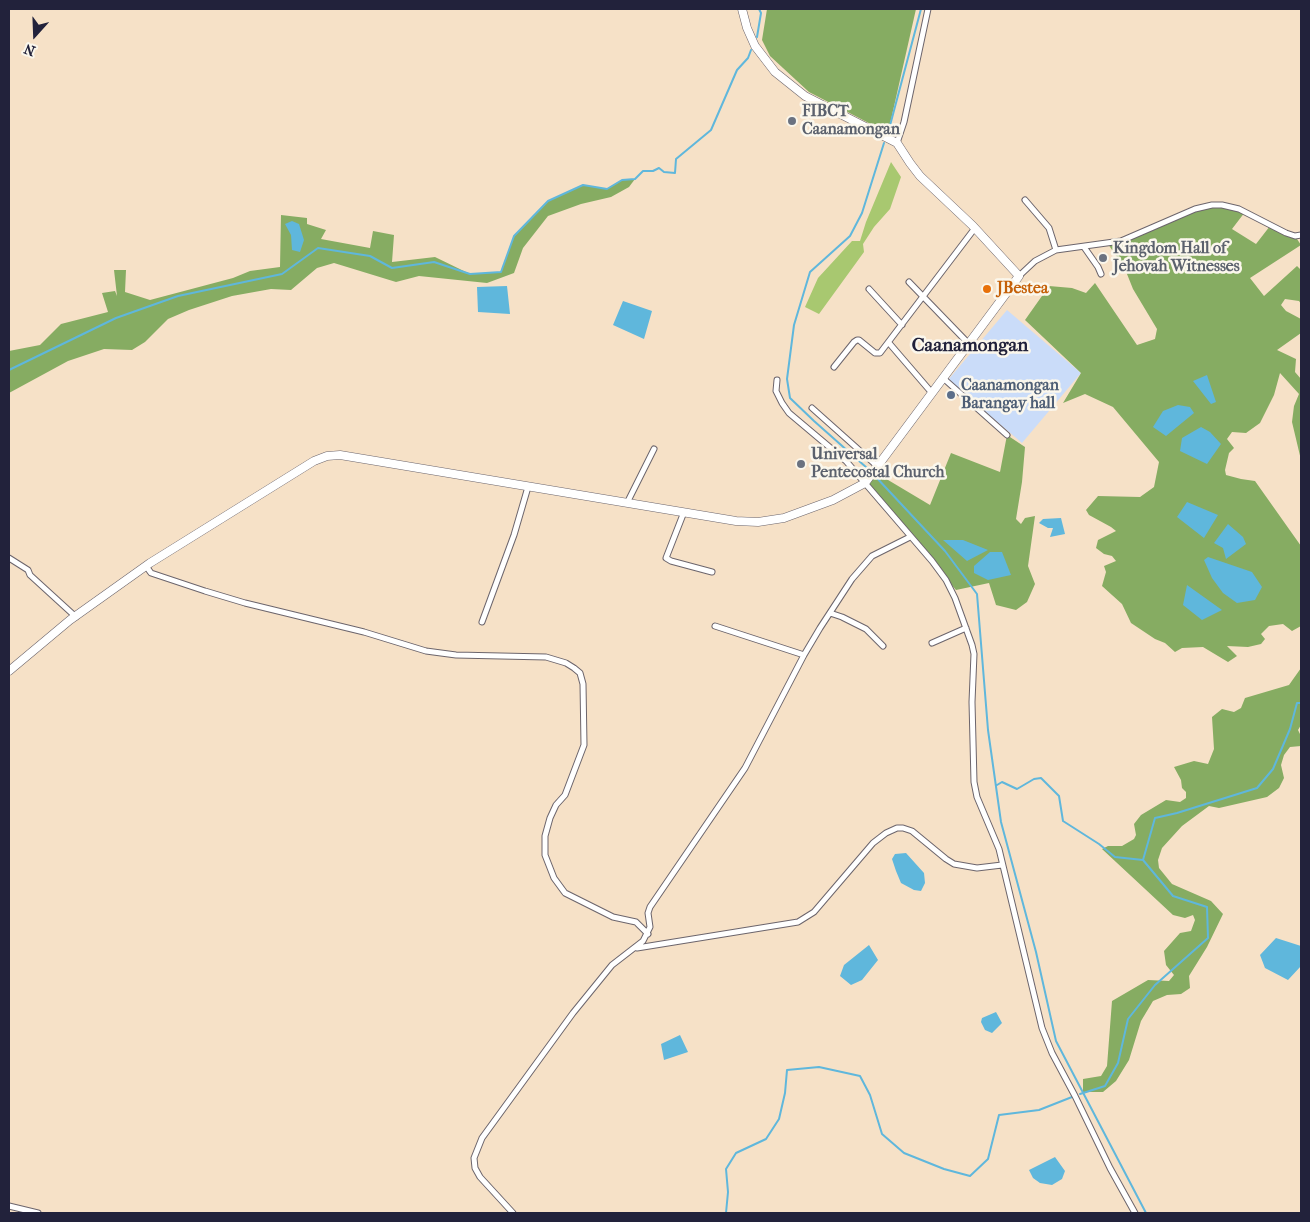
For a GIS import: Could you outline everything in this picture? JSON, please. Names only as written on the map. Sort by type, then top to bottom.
[{"type":"street","points":[[742,9],[746,28],[755,46],[765,61],[788,84],[804,96],[897,142],[920,176],[975,228],[1019,276]]},
{"type":"street","points":[[897,142],[904,122],[928,9]]},
{"type":"street","points":[[1025,200],[1049,228],[1056,250]]},
{"type":"street","points":[[9,671],[76,616],[146,566],[314,461],[327,456],[340,455],[736,521],[774,520],[804,512],[833,500],[864,483],[1019,276],[1035,262],[1056,250],[1121,242],[1195,209],[1212,205],[1239,209],[1290,235],[1301,235]]},
{"type":"street","points":[[834,367],[857,340],[878,354],[924,297],[975,228]]},
{"type":"street","points":[[1084,247],[1102,274]]},
{"type":"street","points":[[909,282],[969,344]]},
{"type":"street","points":[[868,289],[902,325]]},
{"type":"street","points":[[889,342],[932,393]]},
{"type":"street","points":[[943,378],[1006,435]]},
{"type":"street","points":[[777,380],[776,391],[790,413],[838,454],[892,514],[946,580],[955,598],[974,654],[972,702],[974,782],[977,797],[994,834],[1047,1041],[1107,1162],[1135,1213]]},
{"type":"street","points":[[812,408],[877,466]]},
{"type":"street","points":[[627,503],[654,449]]},
{"type":"street","points":[[482,622],[514,535],[528,487]]},
{"type":"street","points":[[684,512],[666,558],[671,562],[712,572]]},
{"type":"street","points":[[513,1213],[480,1177],[475,1168],[476,1148],[573,1013],[612,965],[636,948],[648,934],[650,927],[648,913],[650,907],[745,768],[804,655],[865,562],[882,550],[910,537]]},
{"type":"street","points":[[9,558],[28,570],[30,575],[76,616]]},
{"type":"street","points":[[146,566],[151,573],[205,591],[245,603],[364,632],[426,651],[456,655],[546,657],[566,663],[574,668],[582,678],[584,745],[565,795],[556,805],[550,818],[545,836],[545,854],[554,878],[565,893],[613,916],[634,921],[648,934]]},
{"type":"street","points":[[830,613],[866,629],[882,646]]},
{"type":"street","points":[[715,626],[804,655]]},
{"type":"street","points":[[932,642],[966,628]]},
{"type":"street","points":[[636,948],[798,922],[814,912],[873,843],[886,833],[897,828],[912,830],[954,864],[977,868],[1002,865]]},
{"type":"street","points":[[9,1206],[38,1213]]},
{"type":"shaded area","points":[[1007,310],[1081,373],[1022,443],[948,380]]},
{"type":"green space","points":[[767,9],[916,9],[888,133],[809,92],[770,56],[762,40]]},
{"type":"green space","points":[[891,162],[901,177],[890,209],[874,227],[863,244],[864,252],[819,314],[805,307],[818,278],[852,241],[860,241]]},
{"type":"green space","points":[[635,179],[629,187],[611,197],[581,204],[548,216],[523,248],[514,273],[487,283],[419,276],[396,282],[334,263],[317,268],[291,290],[271,289],[232,296],[189,310],[168,319],[145,342],[132,350],[104,349],[68,361],[9,393],[9,351],[40,345],[61,324],[108,312],[102,293],[115,291],[117,296],[114,270],[126,270],[125,292],[150,300],[233,278],[250,271],[280,267],[281,215],[307,218],[307,224],[326,230],[321,239],[370,248],[373,231],[394,235],[392,262],[435,257],[470,274],[501,272],[514,236],[548,201],[583,185],[607,189],[622,180]]},
{"type":"green space","points":[[1216,205],[1245,212],[1232,229],[1256,244],[1270,226],[1295,236],[1301,245],[1250,278],[1264,296],[1297,266],[1301,270],[1301,304],[1299,301],[1285,299],[1281,305],[1286,311],[1301,319],[1301,333],[1277,350],[1296,359],[1295,372],[1301,379],[1301,460],[1292,422],[1294,406],[1299,394],[1280,373],[1274,395],[1260,423],[1246,433],[1232,432],[1227,439],[1234,448],[1229,453],[1225,470],[1226,475],[1255,481],[1301,546],[1301,626],[1292,631],[1283,624],[1269,626],[1261,634],[1265,639],[1261,644],[1248,647],[1227,646],[1237,656],[1228,662],[1203,647],[1182,648],[1175,652],[1165,643],[1155,639],[1131,623],[1122,604],[1102,586],[1106,572],[1104,566],[1116,561],[1112,556],[1104,554],[1096,548],[1098,540],[1116,531],[1089,515],[1086,510],[1098,496],[1140,497],[1154,487],[1159,462],[1113,407],[1085,394],[1063,403],[1081,373],[1025,320],[1049,286],[1072,288],[1086,293],[1095,283],[1137,345],[1155,339],[1157,329],[1133,289],[1125,269],[1108,244],[1195,209]]},
{"type":"green space","points":[[1007,435],[1025,447],[1016,519],[1021,524],[1025,518],[1035,516],[1028,566],[1035,584],[1027,602],[1016,610],[996,605],[989,583],[956,590],[865,483],[873,471],[930,505],[951,453],[1000,472]]},
{"type":"green space","points":[[1301,668],[1301,725],[1298,730],[1301,736],[1301,746],[1290,747],[1284,755],[1281,765],[1284,778],[1279,788],[1267,797],[1219,808],[1209,806],[1182,826],[1162,848],[1158,860],[1159,868],[1172,884],[1211,901],[1223,914],[1207,947],[1189,976],[1190,988],[1181,994],[1167,995],[1153,1001],[1141,1021],[1129,1060],[1116,1081],[1103,1092],[1083,1092],[1083,1079],[1101,1076],[1107,1066],[1112,1001],[1148,980],[1169,981],[1174,975],[1166,965],[1164,951],[1180,933],[1191,931],[1195,920],[1193,915],[1185,918],[1173,915],[1102,849],[1108,846],[1122,846],[1134,839],[1136,835],[1134,824],[1141,815],[1166,800],[1180,802],[1186,798],[1186,792],[1182,788],[1181,780],[1174,767],[1194,761],[1208,764],[1214,749],[1212,717],[1222,709],[1234,712],[1241,708],[1245,698],[1289,685]]},
{"type":"water","points":[[292,221],[299,224],[304,240],[300,252],[292,250],[291,235],[285,224]]},
{"type":"water","points":[[507,286],[510,314],[478,312],[477,287]]},
{"type":"water","points":[[623,301],[652,311],[644,339],[613,325]]},
{"type":"water","points":[[1207,375],[1216,402],[1211,404],[1193,381]]},
{"type":"water","points":[[1178,405],[1190,407],[1194,413],[1166,436],[1153,427],[1163,411]]},
{"type":"water","points":[[1201,427],[1210,432],[1221,444],[1207,464],[1180,451],[1182,438]]},
{"type":"water","points":[[1187,502],[1218,515],[1204,538],[1177,517]]},
{"type":"water","points":[[1061,518],[1065,534],[1050,537],[1053,528],[1048,528],[1039,523],[1043,519]]},
{"type":"water","points":[[1228,524],[1243,537],[1246,544],[1226,559],[1223,548],[1214,543]]},
{"type":"water","points":[[943,540],[963,540],[988,550],[967,561]]},
{"type":"water","points":[[990,552],[1002,552],[1011,575],[988,580],[974,573],[974,566]]},
{"type":"water","points":[[1208,557],[1252,572],[1262,587],[1255,600],[1237,603],[1223,593],[1212,578],[1204,560]]},
{"type":"water","points":[[1187,585],[1222,610],[1202,620],[1183,605]]},
{"type":"water","points":[[906,853],[924,873],[925,883],[921,891],[914,890],[901,883],[896,871],[892,859],[895,854]]},
{"type":"water","points":[[1276,938],[1301,946],[1301,966],[1288,980],[1265,968],[1260,955]]},
{"type":"water","points":[[869,945],[878,960],[862,980],[851,985],[840,976],[844,965]]},
{"type":"water","points":[[996,1012],[1002,1023],[992,1033],[985,1030],[981,1022],[982,1018]]},
{"type":"water","points":[[680,1035],[688,1052],[664,1060],[661,1044]]},
{"type":"water","points":[[1055,1157],[1065,1171],[1062,1179],[1052,1185],[1040,1183],[1033,1178],[1029,1170]]},
{"type":"waterway","points":[[757,37],[761,13],[759,9]]},
{"type":"waterway","points":[[888,133],[921,9]]},
{"type":"waterway","points":[[9,370],[116,318],[178,296],[282,274],[318,248],[370,256],[392,268],[434,262],[470,274],[501,272],[514,236],[548,201],[583,185],[607,189],[622,180],[635,179],[643,171],[653,171],[659,168],[664,172],[675,173],[676,159],[711,130],[737,70],[748,58],[751,50]]},
{"type":"waterway","points":[[867,468],[790,398],[787,379],[794,325],[810,272],[850,236],[862,213],[884,143]]},
{"type":"waterway","points":[[875,476],[945,551],[977,594],[988,730],[1001,822],[1036,952],[1056,1041],[1146,1213]]},
{"type":"waterway","points":[[1080,1094],[1105,1086],[1118,1063],[1128,1019],[1155,985],[1208,938],[1207,907],[1173,896],[1143,860],[1155,818],[1257,788],[1273,769],[1290,729],[1297,703],[1301,703]]},
{"type":"waterway","points":[[997,785],[1002,782],[1017,789],[1034,779],[1041,778],[1059,796],[1063,821],[1099,844],[1115,857],[1143,860]]},
{"type":"waterway","points":[[726,1213],[728,1192],[726,1169],[736,1153],[766,1139],[779,1119],[785,1093],[787,1070],[819,1067],[860,1076],[870,1095],[882,1134],[904,1153],[944,1169],[970,1176],[988,1159],[999,1115],[1039,1110],[1072,1097]]},
{"type":"place","name":"FIBCT Caanamongan","points":[[792,121]]},
{"type":"place","name":"Kingdom Hall of Jehovah Witnesses","points":[[1103,258]]},
{"type":"place","name":"JBestea","points":[[987,289]]},
{"type":"place","name":"Caanamongan Barangay hall","points":[[951,395]]},
{"type":"place","name":"Universal Pentecostal Church","points":[[801,464]]},
{"type":"district","name":"Caanamongan","points":[[970,346]]}]
